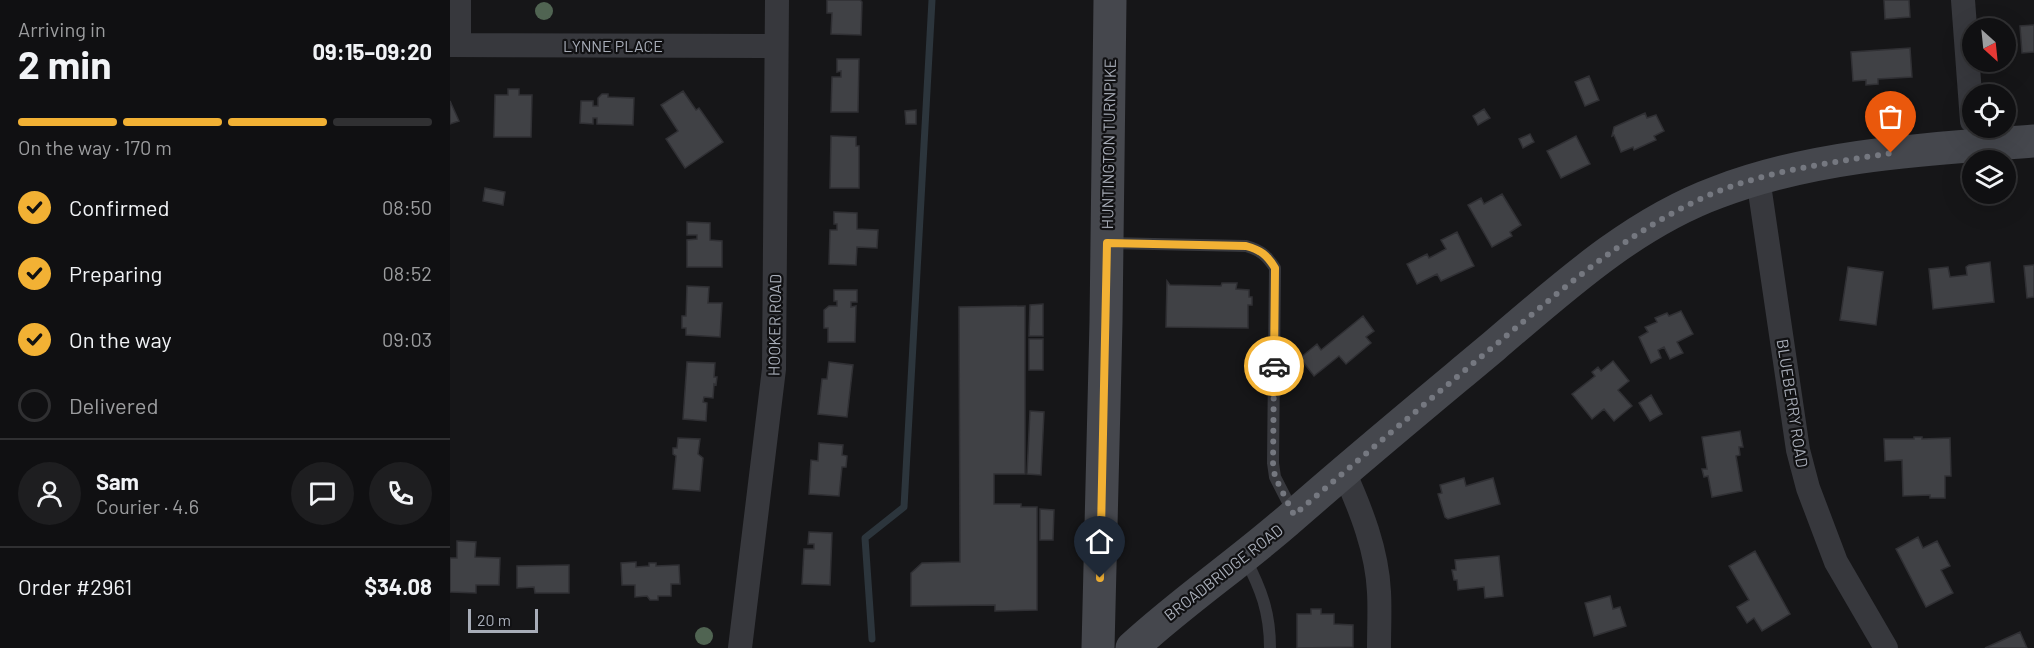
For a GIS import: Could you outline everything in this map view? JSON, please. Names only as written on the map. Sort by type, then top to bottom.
[{"type":"main road","name":"HUNTINGTON TURNPIKE","points":[[1098,648],[1110,0]]},
{"type":"main road","name":"BROADBRIDGE ROAD","points":[[1132,648],[1163,619],[1245,557],[1557,293],[1613,250],[1656,222],[1715,192],[1782,171],[1891,153],[1962,134]]},
{"type":"main road","name":"BROADBRIDGE ROAD","points":[[2016,138],[2034,141]]},
{"type":"street","points":[[454,45],[459,0]]},
{"type":"street","name":"HOOKER ROAD","points":[[740,648],[774,369],[777,0]]},
{"type":"street","points":[[1963,0],[1969,84]]},
{"type":"street","name":"LYNNE PLACE","points":[[454,45],[776,46]]},
{"type":"street","name":"BLUEBERRY ROAD","points":[[1758,178],[1798,450],[1808,488],[1836,562],[1886,648]]},
{"type":"street","points":[[1344,472],[1359,504],[1371,543],[1379,591],[1379,648]]},
{"type":"lane","points":[[1107,243],[1246,246],[1260,249],[1268,257],[1275,268],[1273,463],[1275,477],[1294,515]]},
{"type":"lane","points":[[1245,557],[1266,606],[1270,648]]},
{"type":"building","points":[[827,0],[860,0],[862,2],[861,35],[831,34],[832,13],[827,13]]},
{"type":"building","points":[[1884,0],[1909,0],[1910,17],[1885,19]]},
{"type":"building","points":[[2034,25],[2034,52],[2022,53],[2020,26]]},
{"type":"building","points":[[1910,48],[1912,77],[1878,79],[1878,84],[1866,85],[1866,80],[1853,81],[1851,52]]},
{"type":"building","points":[[837,59],[859,59],[858,112],[831,112],[832,77],[841,77],[841,71],[837,72]]},
{"type":"building","points":[[1589,76],[1599,100],[1585,106],[1575,82]]},
{"type":"building","points":[[508,89],[519,89],[519,95],[532,95],[531,137],[494,137],[495,95],[508,95]]},
{"type":"building","points":[[683,91],[696,110],[699,108],[723,142],[685,168],[666,139],[678,131],[661,105]]},
{"type":"building","points":[[602,94],[608,94],[608,97],[634,98],[633,125],[597,124],[597,118],[593,118],[593,124],[580,123],[581,101],[593,101],[593,106],[598,106],[598,98]]},
{"type":"building","points":[[450,101],[459,121],[450,124]]},
{"type":"building","points":[[1484,109],[1490,118],[1478,125],[1473,116]]},
{"type":"building","points":[[916,110],[916,124],[906,124],[905,111]]},
{"type":"building","points":[[1645,113],[1647,118],[1656,115],[1664,131],[1654,136],[1656,140],[1634,150],[1633,147],[1621,152],[1614,135],[1612,136],[1614,127]]},
{"type":"building","points":[[1530,134],[1534,142],[1523,148],[1519,139]]},
{"type":"building","points":[[831,136],[856,137],[856,146],[859,146],[859,188],[830,188]]},
{"type":"building","points":[[1576,136],[1590,164],[1561,178],[1547,151]]},
{"type":"building","points":[[485,188],[505,192],[503,205],[483,201]]},
{"type":"building","points":[[1502,194],[1521,225],[1510,232],[1512,236],[1492,247],[1468,205],[1481,198],[1484,204]]},
{"type":"building","points":[[834,212],[857,213],[857,229],[878,230],[877,248],[857,247],[856,265],[829,264],[830,230],[837,230],[837,224],[834,224]]},
{"type":"building","points":[[687,222],[710,223],[710,240],[722,241],[722,267],[687,267],[687,240],[697,239],[697,235],[687,235]]},
{"type":"building","points":[[1457,232],[1474,266],[1441,281],[1437,274],[1417,284],[1407,264],[1427,254],[1429,258],[1446,249],[1441,240]]},
{"type":"building","points":[[1990,262],[1994,302],[1933,309],[1929,269],[1948,267],[1950,277],[1967,275],[1966,267],[1969,265]]},
{"type":"building","points":[[2034,265],[2034,297],[2027,298],[2024,266]]},
{"type":"building","points":[[1848,267],[1883,272],[1876,325],[1840,320]]},
{"type":"building","points":[[1167,281],[1170,285],[1221,286],[1222,283],[1237,283],[1236,289],[1249,290],[1249,297],[1252,297],[1252,305],[1248,305],[1248,328],[1166,327]]},
{"type":"building","points":[[687,286],[709,287],[708,303],[722,303],[720,337],[686,335],[686,328],[682,328],[682,316],[686,316]]},
{"type":"building","points":[[834,290],[857,290],[857,302],[851,302],[851,307],[856,306],[855,342],[828,342],[828,328],[824,328],[824,310],[829,306],[837,306],[837,301],[834,301]]},
{"type":"building","points":[[1043,304],[1043,336],[1029,336],[1030,305]]},
{"type":"building","points":[[1025,306],[1025,474],[994,474],[994,504],[1021,504],[1021,507],[1037,507],[1037,610],[995,611],[995,605],[911,606],[911,573],[922,563],[960,562],[959,307]]},
{"type":"building","points":[[1681,311],[1693,334],[1677,342],[1683,353],[1670,359],[1664,347],[1658,350],[1661,358],[1651,363],[1639,337],[1648,332],[1645,327],[1657,322],[1655,318]]},
{"type":"building","points":[[1363,316],[1374,331],[1366,337],[1371,343],[1346,364],[1339,356],[1314,376],[1300,358],[1317,344],[1321,350]]},
{"type":"building","points":[[1029,339],[1043,339],[1043,370],[1029,370]]},
{"type":"building","points":[[1613,361],[1629,381],[1618,390],[1632,406],[1614,421],[1604,409],[1592,419],[1572,394],[1595,376],[1592,372],[1598,367],[1601,371]]},
{"type":"building","points":[[687,362],[715,363],[714,377],[717,377],[713,398],[704,397],[703,402],[707,403],[706,421],[683,419]]},
{"type":"building","points":[[829,362],[853,365],[847,417],[818,414],[822,379],[827,379]]},
{"type":"building","points":[[1651,395],[1662,414],[1650,421],[1639,403]]},
{"type":"building","points":[[1030,411],[1044,412],[1041,475],[1027,474]]},
{"type":"building","points":[[1740,431],[1743,447],[1739,447],[1740,455],[1736,456],[1742,491],[1712,497],[1708,476],[1704,477],[1702,469],[1707,469],[1702,437]]},
{"type":"building","points":[[1914,437],[1950,438],[1951,476],[1945,476],[1945,498],[1930,498],[1930,495],[1903,496],[1902,460],[1885,461],[1884,439],[1914,439]]},
{"type":"building","points":[[678,438],[700,439],[698,454],[703,458],[700,491],[673,489],[676,456],[673,454],[673,448],[677,448]]},
{"type":"building","points":[[819,443],[843,445],[842,455],[847,456],[846,467],[842,467],[839,496],[809,494],[811,460],[818,461]]},
{"type":"building","points":[[1464,478],[1466,486],[1493,478],[1500,504],[1448,519],[1445,517],[1438,494],[1442,493],[1440,485]]},
{"type":"building","points":[[1040,509],[1054,510],[1053,540],[1040,540]]},
{"type":"building","points":[[809,532],[832,533],[830,585],[802,584],[804,549],[814,549],[814,544],[808,544]]},
{"type":"building","points":[[1918,537],[1923,548],[1937,541],[1950,566],[1941,570],[1953,593],[1926,607],[1896,549]]},
{"type":"building","points":[[457,541],[476,542],[475,557],[500,558],[499,585],[476,585],[476,593],[450,592],[450,558],[457,558]]},
{"type":"building","points":[[1755,551],[1790,614],[1762,631],[1754,618],[1747,623],[1737,607],[1749,600],[1729,566]]},
{"type":"building","points":[[1499,556],[1503,596],[1485,598],[1484,587],[1458,590],[1457,580],[1454,580],[1452,570],[1456,570],[1455,560]]},
{"type":"building","points":[[636,562],[636,567],[649,566],[649,563],[656,563],[656,566],[679,565],[680,584],[671,584],[671,596],[658,596],[658,600],[650,600],[647,596],[635,597],[635,585],[622,585],[621,563]]},
{"type":"building","points":[[569,565],[569,593],[535,593],[534,587],[517,588],[517,566]]},
{"type":"building","points":[[1610,596],[1613,609],[1620,607],[1626,626],[1594,636],[1585,603]]},
{"type":"building","points":[[1311,609],[1321,609],[1321,614],[1334,614],[1334,624],[1353,625],[1353,647],[1297,648],[1297,614],[1311,614]]},
{"type":"building","points":[[2020,632],[2027,648],[1985,648]]},
{"type":"waterway","points":[[872,639],[865,538],[904,507],[932,0]]},
{"type":"way so far","points":[[1274,366],[1273,463],[1275,477],[1294,515],[1557,293],[1613,250],[1656,222],[1715,192],[1758,178],[1782,171],[1891,153]]},
{"type":"route","points":[[1100,578],[1107,243],[1246,246],[1260,249],[1275,268],[1274,366]]}]
